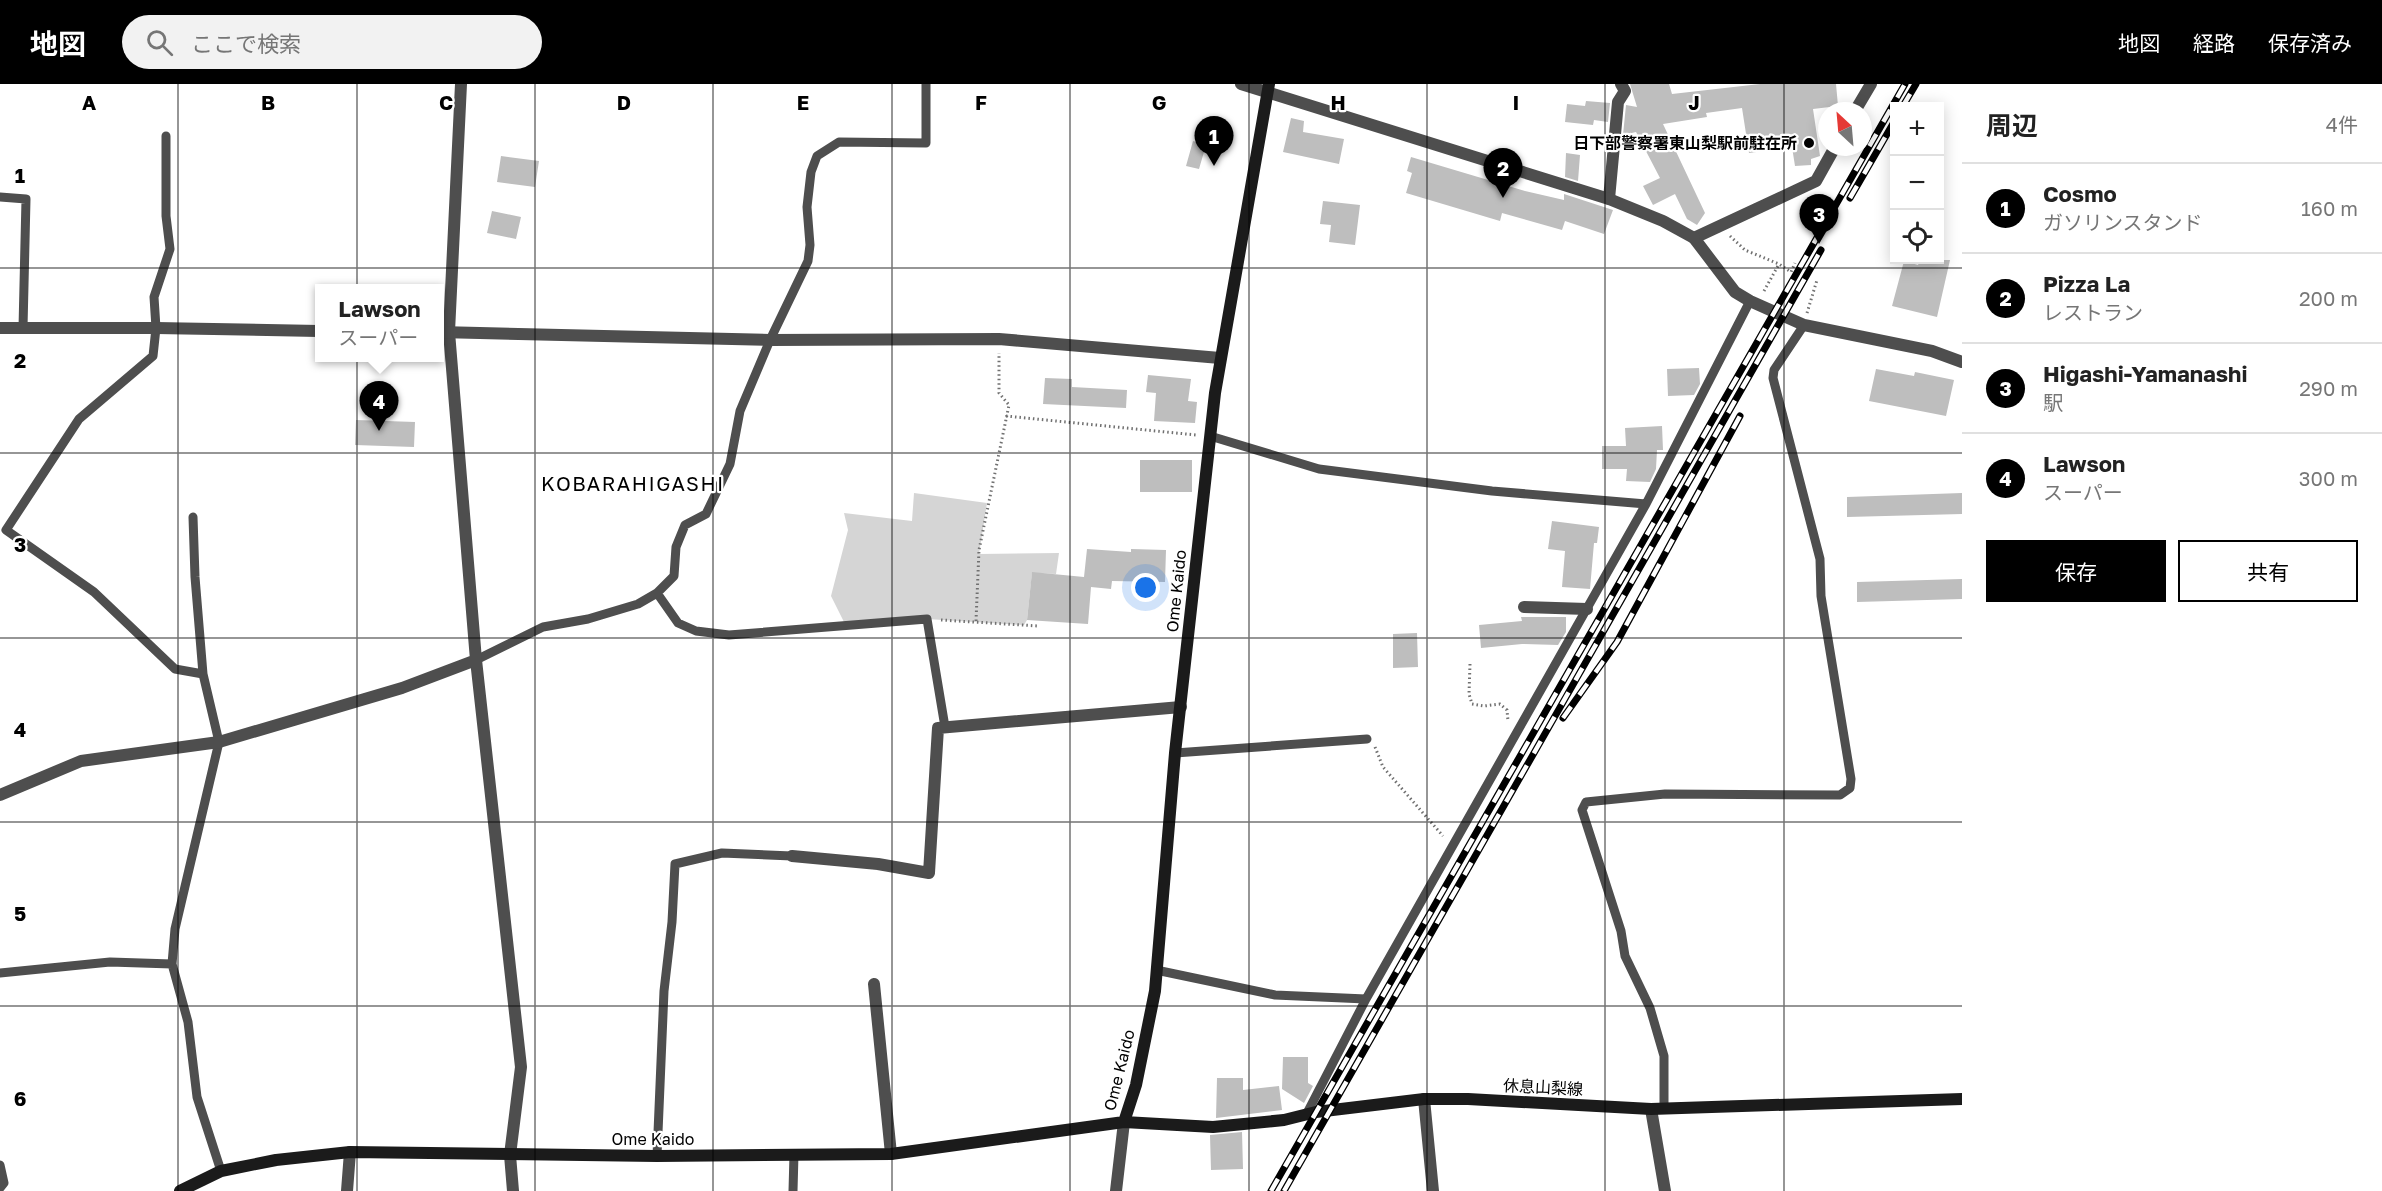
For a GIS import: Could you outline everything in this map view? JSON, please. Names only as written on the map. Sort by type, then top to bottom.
[{"type":"main road","name":"Ome Kaido","points":[[180,1191],[221,1171],[276,1160],[350,1152],[657,1156],[891,1155],[1124,1122],[1136,1085],[1155,991],[1175,753],[1210,436],[1220,358],[1269,89]]},
{"type":"main road","name":"休息山梨線","points":[[1124,1122],[1213,1127],[1284,1120],[1424,1099],[1468,1099],[1664,1109],[1962,1099]]},
{"type":"street","points":[[461,84],[444,332],[476,660],[521,1067],[510,1155],[513,1191]]},
{"type":"street","points":[[1241,84],[1269,89],[1609,199],[1663,221],[1694,238],[1735,292],[1753,303],[1804,325],[1932,351],[1962,362]]},
{"type":"street","points":[[1609,199],[1618,102],[1625,91],[1621,84]]},
{"type":"street","points":[[1860,102],[1871,84]]},
{"type":"street","points":[[1694,238],[1816,181],[1830,156]]},
{"type":"street","points":[[0,328],[315,331]]},
{"type":"street","points":[[444,332],[770,340],[999,339],[1220,358]]},
{"type":"street","points":[[1524,607],[1587,609]]},
{"type":"street","points":[[0,795],[81,761],[219,742],[402,688],[476,660]]},
{"type":"street","points":[[792,856],[878,864],[929,873],[938,728],[1181,707]]},
{"type":"street","points":[[874,984],[891,1155]]},
{"type":"street","points":[[1424,1099],[1433,1191]]},
{"type":"street","points":[[1651,1109],[1665,1191]]},
{"type":"street","points":[[1116,1191],[1124,1122]]},
{"type":"street","points":[[347,1191],[350,1152]]},
{"type":"lane","points":[[476,660],[543,627],[588,619],[638,604],[657,593],[674,576],[676,547],[685,525],[706,514],[730,464],[740,411],[770,340],[808,261],[810,245],[807,207],[811,172],[817,156],[839,142],[926,143],[926,84]]},
{"type":"lane","points":[[166,136],[166,216],[170,249],[154,297],[156,328],[153,356],[79,419],[3,533],[94,592],[176,669],[203,674]]},
{"type":"lane","points":[[0,198],[26,199],[24,328]]},
{"type":"lane","points":[[1306,1115],[1366,999],[1646,504],[1753,303]]},
{"type":"lane","points":[[1664,1109],[1664,1056],[1650,1008],[1626,956],[1621,931],[1582,810],[1586,802],[1665,794],[1840,795],[1851,788],[1821,596],[1820,560],[1773,378],[1774,370],[1804,325]]},
{"type":"lane","points":[[1210,436],[1318,469],[1492,491],[1646,504]]},
{"type":"lane","points":[[193,518],[203,674],[219,742],[175,929],[172,964],[188,1022],[197,1097],[221,1171]]},
{"type":"lane","points":[[657,593],[678,623],[696,631],[729,635],[927,619],[945,727]]},
{"type":"lane","points":[[1175,753],[1367,739]]},
{"type":"lane","points":[[657,1156],[664,991],[675,864],[722,852],[792,856]]},
{"type":"lane","points":[[0,973],[110,962],[172,964]]},
{"type":"lane","points":[[1156,970],[1275,995],[1366,999]]},
{"type":"lane","points":[[793,1191],[794,1154]]},
{"type":"lane","points":[[0,1165],[4,1183],[0,1188]]},
{"type":"path","points":[[1720,227],[1745,250],[1779,264],[1791,272],[1795,263]]},
{"type":"path","points":[[1753,303],[1779,264]]},
{"type":"path","points":[[1804,325],[1817,280]]},
{"type":"path","points":[[976,621],[979,550],[1009,405],[999,393],[999,339]]},
{"type":"path","points":[[1006,416],[1210,436]]},
{"type":"path","points":[[927,619],[1038,626]]},
{"type":"path","points":[[1470,664],[1469,694],[1472,704],[1484,706],[1500,704],[1507,710],[1512,741]]},
{"type":"path","points":[[1367,739],[1374,744],[1383,766],[1451,847]]},
{"type":"shaded area","points":[[914,493],[987,503],[979,554],[1059,553],[1056,574],[1032,573],[1027,620],[1024,625],[927,619],[846,626],[831,596],[848,530],[844,513],[912,521]]},
{"type":"building","points":[[1630,84],[1669,84],[1672,94],[1760,84],[1836,84],[1838,102],[1818,102],[1818,108],[1813,109],[1818,156],[1820,156],[1811,159],[1811,165],[1795,166],[1792,147],[1749,153],[1742,108],[1706,113],[1707,117],[1663,124],[1705,213],[1697,225],[1687,219],[1675,194],[1653,205],[1643,186],[1660,178],[1636,132],[1623,135],[1626,105],[1637,107]]},
{"type":"building","points":[[1586,101],[1610,103],[1608,122],[1594,120],[1593,125],[1565,122],[1567,104],[1585,106]]},
{"type":"building","points":[[1291,118],[1304,121],[1303,132],[1344,139],[1339,164],[1283,152]]},
{"type":"building","points":[[1193,141],[1206,145],[1199,169],[1186,166]]},
{"type":"building","points":[[1566,153],[1580,155],[1578,181],[1565,177]]},
{"type":"building","points":[[501,156],[539,161],[535,187],[497,182]]},
{"type":"building","points":[[1411,157],[1525,191],[1564,200],[1564,194],[1613,210],[1604,234],[1565,221],[1562,230],[1502,213],[1500,221],[1406,193],[1412,173],[1407,171]]},
{"type":"building","points":[[1323,201],[1360,205],[1355,245],[1329,242],[1331,225],[1320,224]]},
{"type":"building","points":[[492,211],[521,217],[516,239],[487,233]]},
{"type":"building","points":[[1944,260],[1950,260],[1937,317],[1892,306],[1903,264],[1944,264]]},
{"type":"building","points":[[1699,368],[1700,384],[1694,395],[1668,396],[1667,369]]},
{"type":"building","points":[[1876,369],[1914,376],[1915,372],[1954,380],[1946,416],[1869,401]]},
{"type":"building","points":[[1148,375],[1191,379],[1188,401],[1197,402],[1195,423],[1154,421],[1156,393],[1146,392]]},
{"type":"building","points":[[1045,378],[1072,379],[1072,387],[1127,390],[1126,408],[1043,404]]},
{"type":"building","points":[[356,420],[415,422],[414,447],[355,445]]},
{"type":"building","points":[[1662,426],[1663,450],[1657,450],[1656,469],[1650,482],[1626,481],[1627,469],[1602,469],[1602,446],[1626,446],[1625,428]]},
{"type":"building","points":[[1140,460],[1192,460],[1192,492],[1140,492]]},
{"type":"building","points":[[1962,493],[1962,514],[1847,517],[1847,497]]},
{"type":"building","points":[[1552,521],[1599,527],[1597,543],[1594,543],[1590,589],[1562,587],[1565,551],[1548,549]]},
{"type":"building","points":[[1087,549],[1131,552],[1131,549],[1166,550],[1165,582],[1112,581],[1111,589],[1091,587],[1088,624],[1027,620],[1032,572],[1084,577]]},
{"type":"building","points":[[1962,579],[1962,599],[1857,602],[1857,582]]},
{"type":"building","points":[[1521,617],[1566,617],[1566,632],[1558,645],[1522,644],[1481,648],[1479,625],[1522,621]]},
{"type":"building","points":[[1417,633],[1418,667],[1393,668],[1393,634]]},
{"type":"building","points":[[1283,1057],[1308,1057],[1308,1083],[1313,1086],[1304,1103],[1282,1089]]},
{"type":"building","points":[[1217,1078],[1243,1078],[1243,1090],[1279,1086],[1282,1110],[1216,1118]]},
{"type":"building","points":[[1242,1132],[1243,1169],[1211,1170],[1210,1135]]},
{"type":"railway","points":[[1271,1191],[1905,84]]},
{"type":"railway","points":[[1905,102],[1916,84]]},
{"type":"railway","points":[[1850,198],[1890,129]]},
{"type":"railway","points":[[1284,1191],[1821,250]]},
{"type":"railway","points":[[1563,718],[1617,642],[1740,416]]},
{"type":"place","name":"日下部警察署東山梨駅前駐在所","points":[[1809,143]]},
{"type":"place","name":"Cosmo","points":[[1214,166]]},
{"type":"place","name":"Pizza La","points":[[1503,198]]},
{"type":"place","name":"Higashi-Yamanashi","points":[[1819,244]]},
{"type":"place","name":"Lawson","points":[[379,431]]},
{"type":"district","name":"KOBARAHIGASHI","points":[[633,483]]}]
